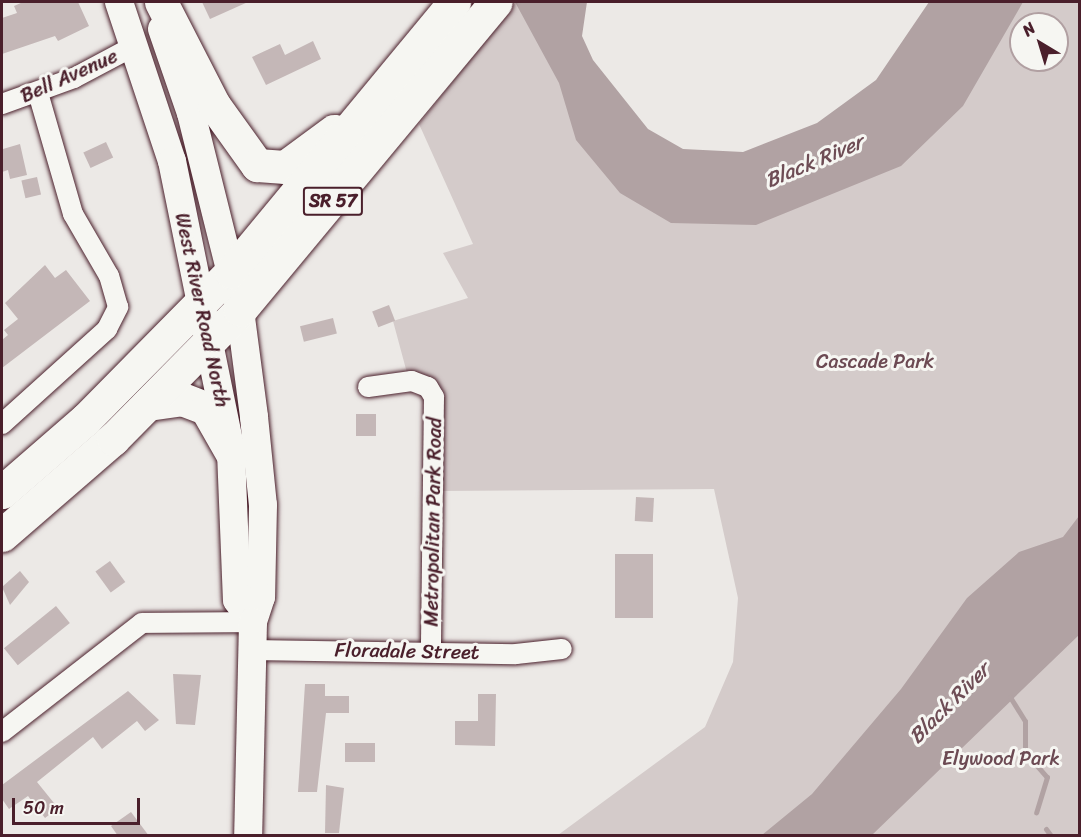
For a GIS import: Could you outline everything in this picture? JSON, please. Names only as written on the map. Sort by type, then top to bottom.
[{"type":"highway","points":[[161,2],[214,105],[256,165],[285,166],[372,102]]},
{"type":"highway","name":"SR 57","points":[[2,492],[86,419],[231,272],[454,2]]},
{"type":"highway","name":"SR 57","points":[[2,535],[148,404],[240,310],[496,2]]},
{"type":"highway","points":[[148,404],[182,399],[206,408],[231,452]]},
{"type":"street","name":"West River Road North","points":[[119,2],[172,161],[198,303],[209,342],[231,452],[237,600],[253,622]]},
{"type":"street","name":"West River Road North","points":[[152,2],[191,113],[240,310],[263,505],[261,597],[253,622],[248,836]]},
{"type":"street","name":"Bell Avenue","points":[[2,104],[38,93],[135,45]]},
{"type":"street","points":[[2,424],[107,329],[118,307],[109,276],[73,214],[38,93]]},
{"type":"street","name":"Metropolitan Park Road","points":[[368,387],[412,381],[428,387],[434,396],[431,649]]},
{"type":"street","points":[[2,732],[142,623],[253,622]]},
{"type":"street","name":"Floradale Street","points":[[252,650],[431,649],[516,654],[562,649]]},
{"type":"green space","name":"Cascade Park","points":[[516,2],[624,152],[770,185],[968,2],[1079,2],[1079,835],[558,835],[705,727],[733,662],[738,598],[714,489],[440,491],[442,396],[407,373],[393,321],[468,298],[443,253],[473,244],[419,124]]},
{"type":"water","name":"Black River","points":[[515,2],[587,2],[582,36],[593,60],[648,129],[683,149],[743,152],[817,123],[876,80],[929,2],[1023,2],[1017,12],[1009,12],[1009,26],[963,106],[901,166],[756,225],[671,223],[620,193],[576,140],[559,83]]},
{"type":"water","name":"Black River","points":[[1079,516],[1079,635],[872,835],[762,835],[812,794],[901,689],[967,598],[1019,552],[1063,537]]},
{"type":"building","points":[[23,2],[78,2],[89,26],[58,41],[55,36],[2,54],[2,18],[17,13],[14,6]]},
{"type":"building","points":[[202,2],[248,2],[210,19]]},
{"type":"building","points":[[313,41],[321,59],[266,85],[252,57],[280,44],[285,55]]},
{"type":"building","points":[[106,142],[113,157],[91,168],[83,153]]},
{"type":"building","points":[[20,144],[27,175],[10,179],[8,170],[2,172],[3,149]]},
{"type":"building","points":[[37,177],[41,195],[25,198],[21,181]]},
{"type":"building","points":[[45,265],[55,278],[66,270],[90,301],[2,368],[2,340],[8,335],[4,330],[18,319],[5,303]]},
{"type":"building","points":[[389,305],[395,321],[378,327],[372,311]]},
{"type":"building","points":[[333,318],[337,334],[304,342],[300,326]]},
{"type":"building","points":[[356,414],[376,414],[376,436],[356,436]]},
{"type":"building","points":[[636,497],[654,498],[653,522],[635,521]]},
{"type":"building","points":[[615,554],[653,554],[653,618],[615,618]]},
{"type":"building","points":[[110,561],[125,582],[111,593],[95,572]]},
{"type":"building","points":[[20,571],[29,582],[10,605],[2,587]]},
{"type":"building","points":[[56,606],[70,623],[18,665],[4,648]]},
{"type":"building","points":[[173,674],[201,675],[195,725],[176,724]]},
{"type":"building","points":[[305,684],[325,684],[325,696],[349,696],[349,713],[326,713],[317,792],[298,792]]},
{"type":"building","points":[[128,691],[159,720],[145,731],[137,721],[102,749],[93,737],[37,782],[58,808],[45,818],[28,796],[9,809],[2,799],[2,785]]},
{"type":"building","points":[[478,694],[496,694],[495,746],[455,745],[455,721],[478,721]]},
{"type":"building","points":[[345,743],[375,743],[375,762],[345,762]]},
{"type":"building","points":[[326,785],[344,788],[339,833],[325,833]]},
{"type":"building","points":[[131,812],[149,836],[118,836],[111,826]]},
{"type":"waterway","points":[[1010,697],[1025,721],[1025,752],[1047,777],[1036,812]]},
{"type":"waterway","points":[[1046,829],[1051,836]]},
{"type":"park label","name":"Elywood Park","points":[[1001,758]]}]
